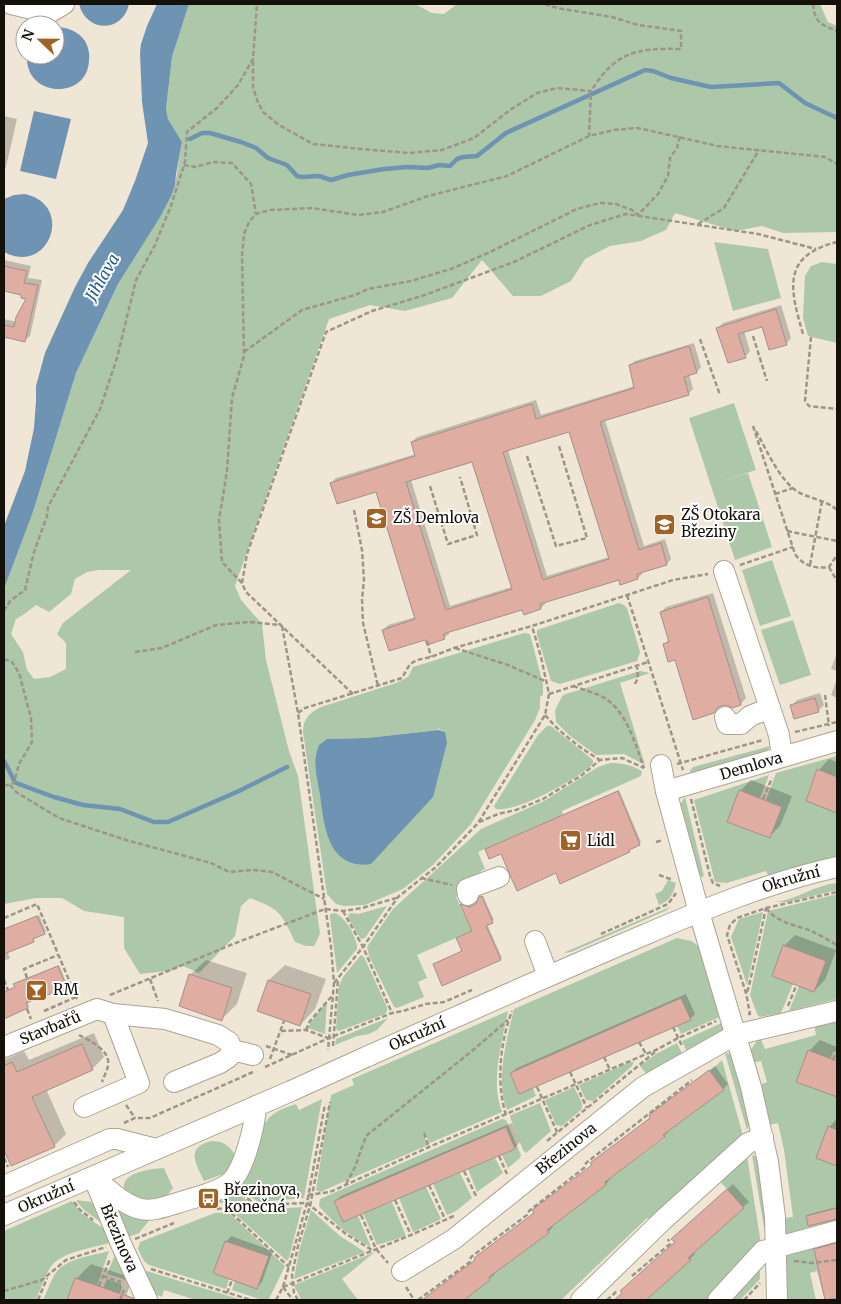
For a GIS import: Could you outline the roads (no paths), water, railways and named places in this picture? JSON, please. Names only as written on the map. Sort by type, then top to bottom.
[{"type":"street","points":[[11,4],[49,13],[64,4]]},
{"type":"street","points":[[724,571],[779,735],[778,764]]},
{"type":"street","points":[[725,717],[728,724],[741,724],[750,716],[770,708]]},
{"type":"street","name":"Demlova","points":[[666,791],[778,764],[837,741]]},
{"type":"street","points":[[652,767],[666,791],[699,912],[751,1087],[763,1137],[772,1186],[775,1217],[778,1300]]},
{"type":"street","name":"Okružní","points":[[4,1215],[291,1091],[548,976],[699,912],[772,884],[837,867]]},
{"type":"street","points":[[467,892],[499,877]]},
{"type":"street","points":[[536,941],[548,976]]},
{"type":"street","points":[[106,1006],[174,1021],[218,1035],[229,1042],[232,1050],[229,1058],[174,1082]]},
{"type":"street","points":[[91,1104],[139,1083],[106,1006]]},
{"type":"street","name":"Stavbařů","points":[[4,1047],[106,1006]]},
{"type":"street","name":"Březinova","points":[[398,1273],[454,1239],[643,1087],[691,1070],[735,1035],[837,1011]]},
{"type":"street","points":[[232,1050],[253,1055]]},
{"type":"street","points":[[94,1176],[128,1205],[152,1211],[228,1185],[236,1176],[244,1160],[256,1106]]},
{"type":"street","points":[[581,1300],[663,1220],[741,1150],[748,1144],[763,1137]]},
{"type":"street","points":[[4,1186],[110,1139],[156,1149]]},
{"type":"street","name":"Březinova","points":[[94,1176],[121,1244],[148,1300]]},
{"type":"street","points":[[718,1300],[763,1251],[775,1253],[837,1231]]},
{"type":"water","points":[[79,4],[129,4],[120,20],[104,26],[89,20],[83,14]]},
{"type":"water","name":"Jihlava","points":[[157,4],[189,4],[172,57],[166,109],[168,119],[182,142],[175,185],[159,219],[118,284],[76,373],[33,512],[4,589],[4,526],[25,471],[34,428],[36,386],[45,353],[88,263],[123,210],[148,143],[142,102],[140,53],[147,26]]},
{"type":"water","points":[[65,28],[76,32],[85,41],[89,50],[86,73],[78,83],[68,88],[56,89],[45,86],[35,80],[28,65],[65,65]]},
{"type":"water","points":[[34,111],[71,119],[56,179],[20,171]]},
{"type":"water","points":[[25,194],[40,201],[49,211],[52,224],[50,236],[44,247],[33,255],[20,257],[4,252],[4,199],[14,195]]},
{"type":"water","points":[[439,730],[445,732],[447,743],[433,797],[371,864],[357,864],[345,860],[337,853],[331,843],[324,819],[316,769],[319,745],[327,739],[367,738]]},
{"type":"waterway","points":[[190,139],[202,133],[210,133],[241,142],[256,148],[268,158],[287,165],[297,176],[302,177],[319,176],[331,180],[384,169],[450,166],[457,159],[477,156],[506,133],[645,70],[711,87],[779,83],[805,103],[837,118]]},
{"type":"waterway","points":[[4,761],[14,780]]},
{"type":"waterway","points":[[16,783],[83,805],[120,809],[154,822],[168,822],[239,791],[287,767]]},
{"type":"place","name":"ZŠ Demlova","points":[[377,518]]},
{"type":"place","name":"ZŠ Otokara Březiny","points":[[665,524]]},
{"type":"place","name":"Lidl","points":[[571,841]]},
{"type":"place","name":"RM","points":[[37,990]]},
{"type":"place","name":"Březinova, konečná","points":[[208,1199]]}]
